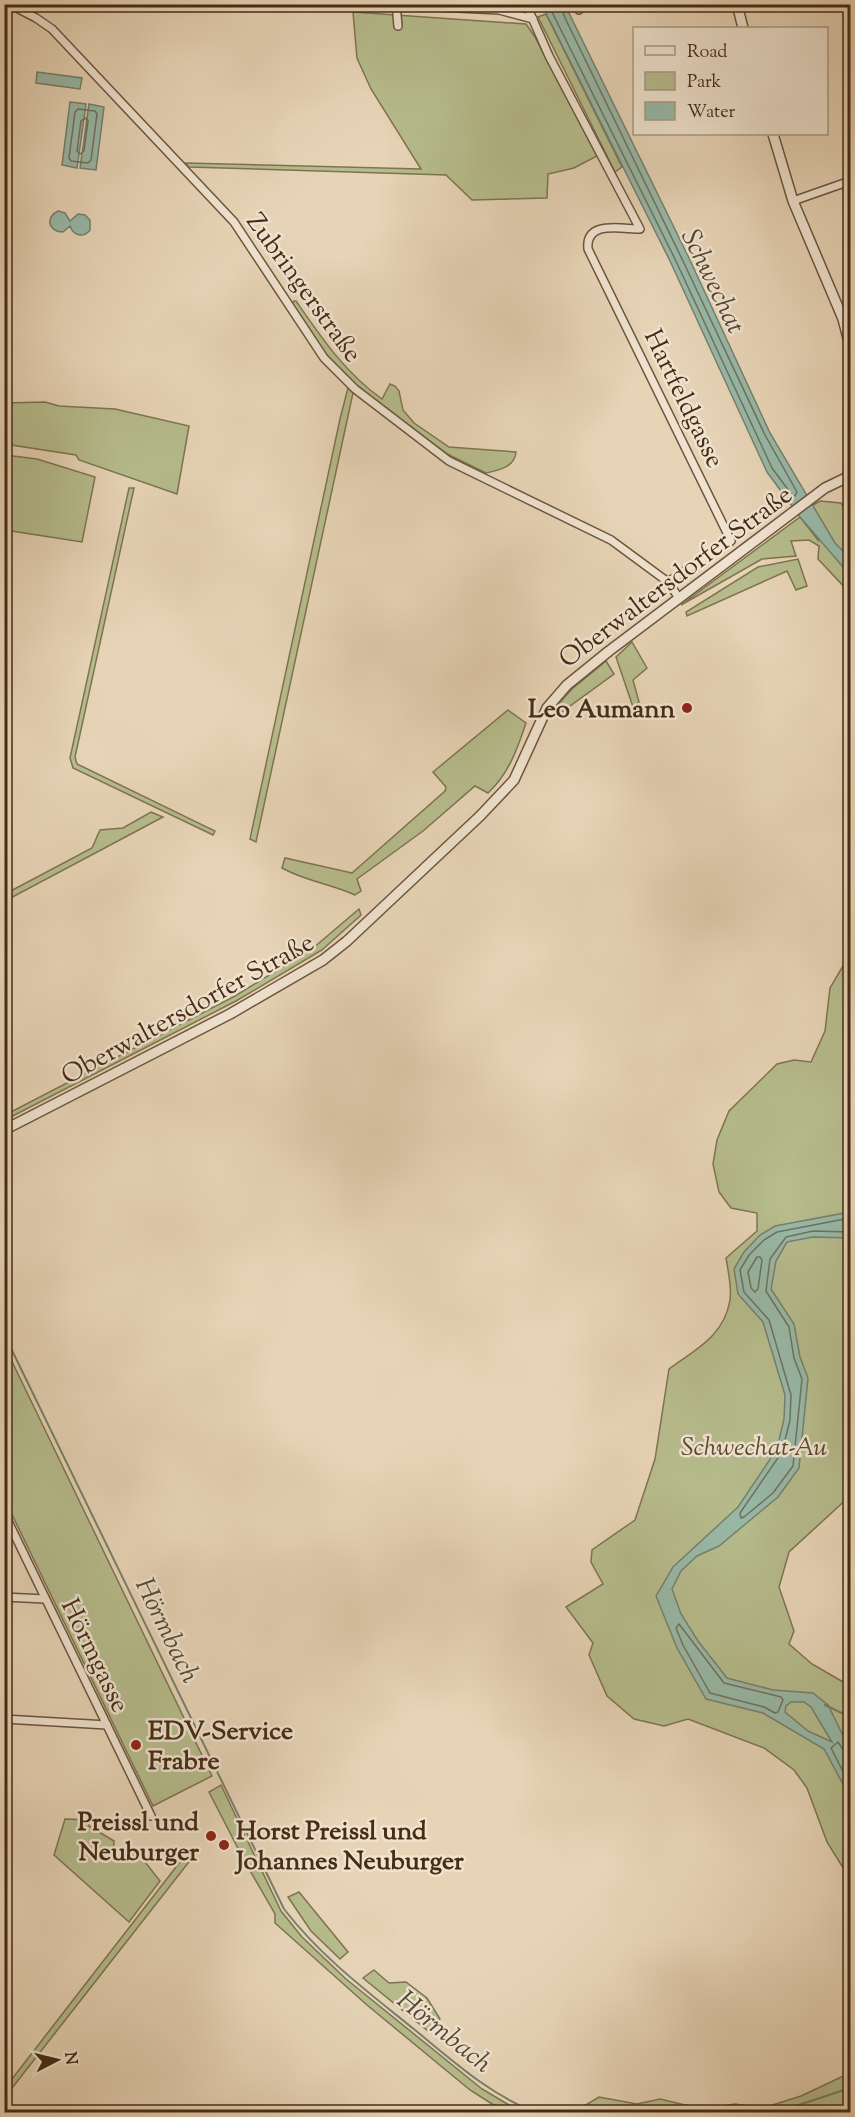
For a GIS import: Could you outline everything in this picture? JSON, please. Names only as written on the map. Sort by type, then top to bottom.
[{"type":"street","name":"Zubringerstraße","points":[[9,4],[52,29],[234,222],[324,358],[355,389],[449,461],[611,540],[668,582]]},
{"type":"street","points":[[526,4],[533,19]]},
{"type":"street","points":[[737,4],[743,27]]},
{"type":"street","points":[[398,26],[396,5],[499,10],[533,19]]},
{"type":"street","name":"Hartfeldgasse","points":[[533,19],[549,56],[640,229],[599,228],[592,232],[587,240],[588,249],[731,542],[668,582]]},
{"type":"street","points":[[773,135],[793,201],[847,319],[850,346]]},
{"type":"street","points":[[793,201],[848,182],[850,196]]},
{"type":"street","name":"Oberwaltersdorfer Straße","points":[[4,1130],[230,1014],[331,954],[480,816],[514,780],[548,708],[567,686],[834,482],[850,476]]},
{"type":"street","points":[[668,582],[680,598]]},
{"type":"street","name":"Hörmgasse","points":[[4,1513],[151,1816]]},
{"type":"street","points":[[4,1597],[45,1599]]},
{"type":"street","points":[[4,1719],[107,1725]]},
{"type":"green space","points":[[353,12],[526,24],[597,156],[574,168],[548,174],[547,198],[472,200],[446,175],[189,167],[185,163],[421,169],[371,89],[357,58]]},
{"type":"green space","points":[[546,14],[622,167],[615,172],[538,17]]},
{"type":"green space","points":[[294,301],[345,366],[369,389],[382,399],[390,384],[395,386],[399,391],[403,410],[414,423],[449,447],[516,452],[513,461],[506,467],[486,473],[447,454],[370,397],[340,371],[320,347],[292,304]]},
{"type":"green space","points":[[348,388],[353,393],[256,842],[250,839]]},
{"type":"green space","points":[[45,402],[59,406],[115,409],[189,426],[177,494],[79,460],[76,455],[5,444],[5,403]]},
{"type":"green space","points":[[5,455],[37,459],[95,477],[82,542],[5,530]]},
{"type":"green space","points":[[129,488],[134,488],[75,757],[77,764],[215,831],[213,835],[73,768],[70,758]]},
{"type":"green space","points":[[820,501],[841,503],[850,518],[850,593],[818,559],[819,546],[809,540],[791,541],[796,556],[762,559],[681,605],[800,517],[818,540],[813,505]]},
{"type":"green space","points":[[798,559],[807,586],[796,590],[787,571],[687,616],[686,612],[758,567]]},
{"type":"green space","points":[[632,642],[647,668],[633,680],[639,702],[633,707],[616,657]]},
{"type":"green space","points":[[606,661],[614,674],[559,714],[554,709],[572,689]]},
{"type":"green space","points":[[508,710],[526,723],[512,761],[502,777],[488,793],[475,786],[423,831],[357,879],[361,891],[355,895],[282,868],[285,858],[352,873],[445,791],[446,787],[433,772]]},
{"type":"green space","points":[[151,812],[163,817],[5,901],[5,894],[92,848],[100,830],[123,828]]},
{"type":"green space","points":[[359,909],[361,915],[322,950],[236,1001],[5,1120],[5,1115],[235,996],[312,949]]},
{"type":"green space","name":"Schwechat-Au","points":[[850,954],[850,1496],[789,1552],[779,1587],[794,1631],[789,1644],[812,1664],[850,1686],[850,1879],[827,1842],[807,1788],[794,1770],[764,1748],[688,1719],[664,1726],[634,1719],[607,1696],[589,1655],[593,1643],[566,1607],[603,1584],[591,1562],[592,1550],[635,1520],[655,1459],[669,1369],[699,1348],[722,1323],[730,1300],[730,1279],[726,1258],[757,1231],[757,1213],[731,1208],[719,1192],[713,1164],[717,1140],[729,1111],[777,1064],[794,1060],[811,1062],[825,1031],[830,988]]},
{"type":"green space","points":[[5,1347],[212,1776],[153,1806],[5,1500]]},
{"type":"green space","points":[[221,1785],[281,1911],[302,1937],[346,1979],[482,2089],[509,2105],[527,2112],[510,2112],[470,2090],[367,2005],[275,1923],[275,1914],[209,1792]]},
{"type":"green space","points":[[65,1819],[89,1820],[89,1826],[114,1841],[113,1855],[138,1853],[160,1881],[129,1922],[54,1855]]},
{"type":"green space","points":[[183,1858],[192,1858],[5,2097],[5,2088]]},
{"type":"green space","points":[[299,1892],[348,1952],[340,1959],[311,1931],[288,1897]]},
{"type":"green space","points":[[374,1970],[389,1983],[406,1982],[427,1998],[440,2019],[428,2031],[363,1978]]},
{"type":"green space","points":[[850,2073],[850,2112],[574,2112],[599,2097],[637,2104],[660,2099],[702,2109],[735,2104],[763,2108],[801,2096]]},
{"type":"water","points":[[542,5],[565,5],[689,258],[770,433],[835,543],[850,558],[850,575],[800,517],[767,472],[670,261]]},
{"type":"water","points":[[37,72],[82,78],[80,89],[36,83]]},
{"type":"water","points":[[70,102],[86,104],[77,168],[62,165]]},
{"type":"water","points":[[89,104],[104,107],[96,170],[80,168]]},
{"type":"water","points":[[58,211],[65,213],[70,221],[78,214],[85,215],[90,220],[90,230],[81,235],[76,234],[70,226],[63,232],[54,230],[50,220]]},
{"type":"water","points":[[850,1212],[850,1238],[813,1237],[787,1242],[776,1261],[771,1289],[794,1324],[800,1357],[808,1378],[799,1468],[778,1497],[719,1546],[697,1556],[681,1571],[672,1589],[681,1614],[698,1641],[727,1678],[773,1690],[813,1693],[828,1705],[850,1750],[850,1797],[824,1749],[763,1713],[706,1699],[677,1648],[656,1596],[673,1567],[738,1507],[777,1449],[784,1419],[785,1395],[763,1322],[738,1294],[734,1269],[744,1252],[760,1235],[775,1226]],"holes":[[[791,1702],[804,1702],[811,1707],[832,1742],[808,1731],[785,1712],[786,1706]]]},
{"type":"waterway","name":"Hörmbach","points":[[4,1334],[284,1909],[329,1958],[443,2053],[501,2096],[534,2112]]},
{"type":"waterway","points":[[825,1705],[850,1717]]},
{"type":"waterway","name":"Hörmbach","points":[[778,2112],[850,2088]]},
{"type":"place","name":"Leo Aumann","points":[[687,708]]},
{"type":"place","name":"EDV-Service Frabre","points":[[136,1745]]},
{"type":"place","name":"Preissl und Neuburger","points":[[211,1836]]},
{"type":"place","name":"Horst Preissl und Johannes Neuburger","points":[[224,1845]]},
{"type":"water label","name":"Schwechat","points":[[714,281]]}]
